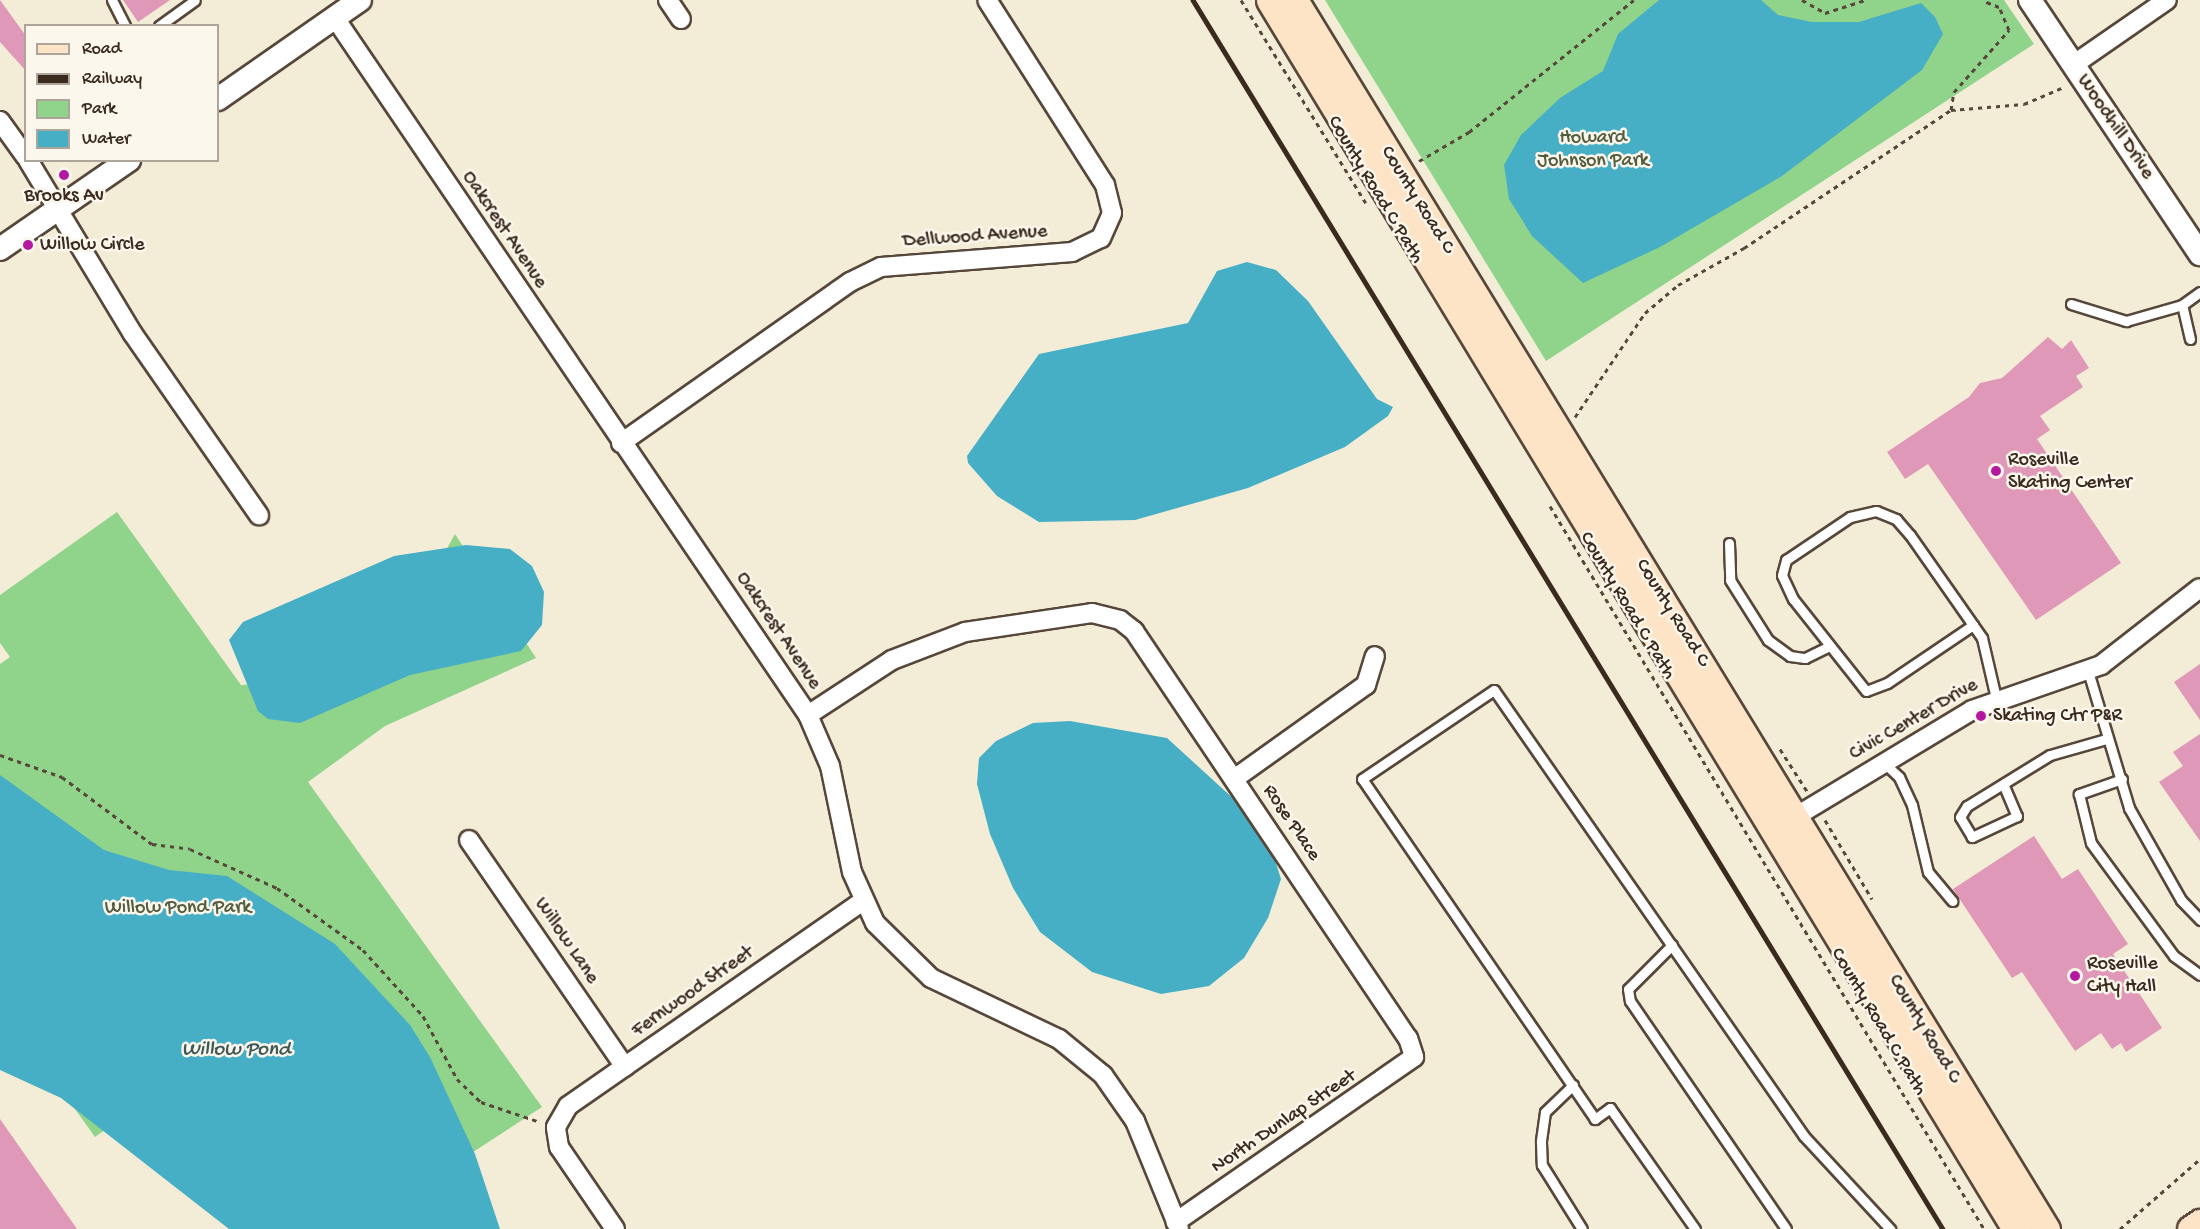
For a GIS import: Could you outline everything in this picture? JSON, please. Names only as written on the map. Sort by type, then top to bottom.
[{"type":"main road","name":"County Road C","points":[[1270,0],[1786,823],[2046,1229]]},
{"type":"main road","name":"County Road C","points":[[1294,0],[1786,823],[2016,1229]]},
{"type":"main road","points":[[2191,1229],[2200,1223]]},
{"type":"street","points":[[219,98],[360,0]]},
{"type":"street","points":[[669,0],[681,19]]},
{"type":"street","name":"Dellwood Avenue","points":[[621,444],[850,282],[881,267],[1090,246],[1108,226],[1111,201],[1065,116],[987,0]]},
{"type":"street","name":"Woodhill Drive","points":[[2030,0],[2200,254]]},
{"type":"street","points":[[2077,71],[2167,0]]},
{"type":"street","name":"Oakcrest Avenue","points":[[335,18],[621,444],[808,715],[830,766],[863,902],[891,944],[930,978],[1059,1038],[1103,1075],[1135,1121],[1178,1226]]},
{"type":"street","points":[[0,121],[24,155]]},
{"type":"street","points":[[29,162],[60,208],[133,334],[259,515]]},
{"type":"street","points":[[0,249],[126,162]]},
{"type":"street","name":"Civic Center Drive","points":[[1786,823],[1996,698],[2088,671],[2200,588]]},
{"type":"street","name":"Rose Place","points":[[808,715],[892,660],[965,632],[1092,613],[1120,620],[1134,632],[1234,779],[1408,1038],[1414,1057]]},
{"type":"street","points":[[1234,779],[1366,685],[1375,657]]},
{"type":"street","name":"Willow Lane","points":[[469,840],[625,1066]]},
{"type":"street","name":"Fernwood Street","points":[[556,1127],[568,1106],[863,902]]},
{"type":"street","name":"North Dunlap Street","points":[[1178,1226],[1414,1057]]},
{"type":"street","points":[[556,1127],[559,1147],[615,1229]]},
{"type":"lane","points":[[112,0],[124,24]]},
{"type":"lane","points":[[162,24],[195,0]]},
{"type":"lane","points":[[2071,304],[2126,321],[2181,305],[2200,292]]},
{"type":"lane","points":[[2181,305],[2190,339]]},
{"type":"lane","points":[[1973,625],[1887,683],[1866,691],[1828,647],[1782,575],[1786,561],[1850,517],[1876,511],[1896,519],[1910,535],[1973,625],[1982,638],[1996,698]]},
{"type":"lane","points":[[1729,543],[1730,579],[1768,640],[1790,656],[1805,657],[1828,647]]},
{"type":"lane","points":[[2088,671],[2106,739],[2115,748],[2129,808],[2181,900],[2200,920]]},
{"type":"lane","points":[[1695,1229],[1610,1108],[1595,1119],[1362,779],[1494,690],[1804,1136],[1890,1229]]},
{"type":"lane","points":[[2004,786],[2017,816],[1972,837],[1960,817],[1967,806],[2004,786],[2050,755],[2106,739]]},
{"type":"lane","points":[[1884,763],[1909,798],[1928,872],[1952,901]]},
{"type":"lane","points":[[2122,779],[2079,794],[2091,843],[2174,956],[2200,975]]},
{"type":"lane","points":[[1672,945],[1628,989],[1630,1001],[1786,1229]]},
{"type":"lane","points":[[1573,1085],[1545,1112],[1541,1142],[1542,1166],[1582,1229]]},
{"type":"path","name":"County Road C Path","points":[[1241,0],[1371,212]]},
{"type":"path","points":[[1419,161],[1469,132],[1634,0]]},
{"type":"path","points":[[1802,0],[1825,13],[1865,0]]},
{"type":"path","points":[[1951,110],[1954,92],[2009,30],[1999,7],[1982,0]]},
{"type":"path","points":[[1574,419],[1645,313],[1678,285],[1744,248],[1951,110],[2024,104],[2052,96],[2077,71]]},
{"type":"path","name":"County Road C Path","points":[[1543,495],[1984,1229]]},
{"type":"path","points":[[0,755],[62,777],[152,844],[190,849],[277,888],[363,950],[423,1016],[457,1079],[481,1102],[556,1127]]},
{"type":"path","points":[[2120,1229],[2200,1159]]},
{"type":"green space","name":"Howard Johnson Park","points":[[1325,0],[2004,0],[2034,44],[1546,361]]},
{"type":"green space","name":"Willow Pond Park","points":[[117,512],[241,685],[288,682],[419,599],[455,534],[536,658],[385,726],[308,782],[542,1107],[415,1190],[166,1086],[95,1137],[0,1004],[0,664],[10,657],[0,643],[0,595]]},
{"type":"water","points":[[1659,0],[1761,0],[1778,15],[1812,22],[1859,22],[1921,3],[1935,17],[1943,34],[1922,70],[1782,176],[1660,247],[1583,283],[1532,236],[1509,199],[1504,165],[1521,135],[1560,98],[1603,71],[1618,34]]},
{"type":"water","points":[[1247,262],[1276,270],[1308,301],[1377,399],[1393,407],[1388,416],[1345,447],[1248,488],[1135,520],[1039,522],[997,496],[968,463],[967,456],[1039,354],[1188,323],[1217,271]]},
{"type":"water","points":[[466,545],[510,549],[532,566],[544,592],[542,625],[521,651],[410,675],[300,723],[268,719],[258,711],[229,640],[243,622],[394,556]]},
{"type":"water","points":[[1070,721],[1167,738],[1236,801],[1274,857],[1281,879],[1268,918],[1244,958],[1209,986],[1161,994],[1092,972],[1040,932],[1013,888],[990,834],[977,784],[979,758],[996,741],[1033,723]]},
{"type":"water","name":"Willow Pond","points":[[0,775],[104,850],[169,870],[227,876],[335,944],[410,1025],[430,1057],[475,1154],[500,1229],[229,1229],[61,1098],[0,1070]]},
{"type":"building","points":[[0,0],[24,33],[24,69],[0,42]]},
{"type":"building","points":[[123,0],[170,0],[138,22]]},
{"type":"building","name":"Roseville Skating Center","points":[[2048,337],[2062,349],[2071,340],[2089,368],[2076,376],[2083,387],[2040,416],[2050,430],[2037,439],[2121,563],[2036,620],[1928,464],[1905,479],[1887,452],[1969,397],[1980,383],[2002,378]]},
{"type":"building","points":[[2200,664],[2200,720],[2174,682]]},
{"type":"building","points":[[2200,734],[2200,841],[2159,782],[2183,766],[2173,752]]},
{"type":"building","name":"Roseville City Hall","points":[[2034,836],[2062,879],[2078,869],[2128,944],[2113,954],[2162,1028],[2126,1052],[2121,1043],[2112,1049],[2101,1033],[2075,1051],[2022,972],[2012,978],[1953,889]]},
{"type":"building","points":[[0,1119],[77,1229],[0,1229]]},
{"type":"railway","points":[[1193,0],[1943,1229]]},
{"type":"place","name":"Brooks Av","points":[[64,175]]},
{"type":"place","name":"Willow Circle","points":[[28,245]]},
{"type":"place","name":"Roseville Skating Center","points":[[1996,471]]},
{"type":"place","name":"Skating Ctr P&R","points":[[1981,716]]},
{"type":"place","name":"Roseville City Hall","points":[[2075,976]]}]
